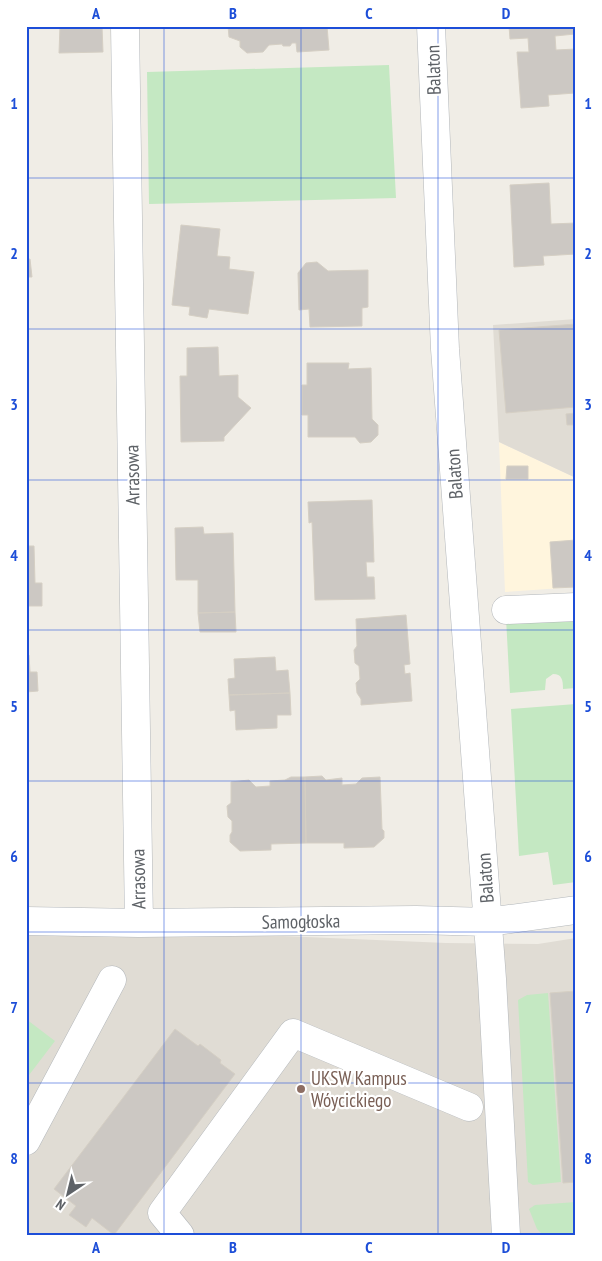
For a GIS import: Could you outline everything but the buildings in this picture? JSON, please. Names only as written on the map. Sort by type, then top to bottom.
[{"type":"street","name":"Arrasowa","points":[[125,26],[139,923]]},
{"type":"street","name":"Balaton","points":[[431,26],[445,349],[488,922],[506,1235]]},
{"type":"street","points":[[506,610],[576,607]]},
{"type":"street","name":"Samogłoska","points":[[26,921],[139,923],[416,920],[488,922],[576,910]]},
{"type":"street","points":[[26,1140],[112,980]]},
{"type":"street","points":[[180,1235],[162,1213],[292,1033],[469,1108]]},
{"type":"shaded area","points":[[576,319],[576,478],[499,442],[493,325]]},
{"type":"shaded area","points":[[499,442],[576,478],[576,587],[505,592]]},
{"type":"shaded area","name":"UKSW Kampus Wóycickiego","points":[[26,930],[145,930],[446,943],[538,944],[576,938],[576,1235],[26,1235]]},
{"type":"green space","points":[[389,65],[396,198],[149,204],[147,72]]},
{"type":"green space","points":[[576,614],[576,688],[563,689],[561,678],[553,674],[546,679],[545,690],[510,693],[506,618]]},
{"type":"green space","points":[[576,704],[576,882],[553,885],[548,852],[519,856],[511,709]]},
{"type":"green space","points":[[548,993],[561,1182],[533,1185],[528,1182],[518,1000],[527,995]]},
{"type":"green space","points":[[26,1019],[55,1041],[26,1079]]},
{"type":"green space","points":[[576,1202],[576,1235],[543,1235],[537,1229],[529,1209],[535,1205]]},
{"type":"place","name":"UKSW Kampus Wóycickiego","points":[[301,1089]]}]
